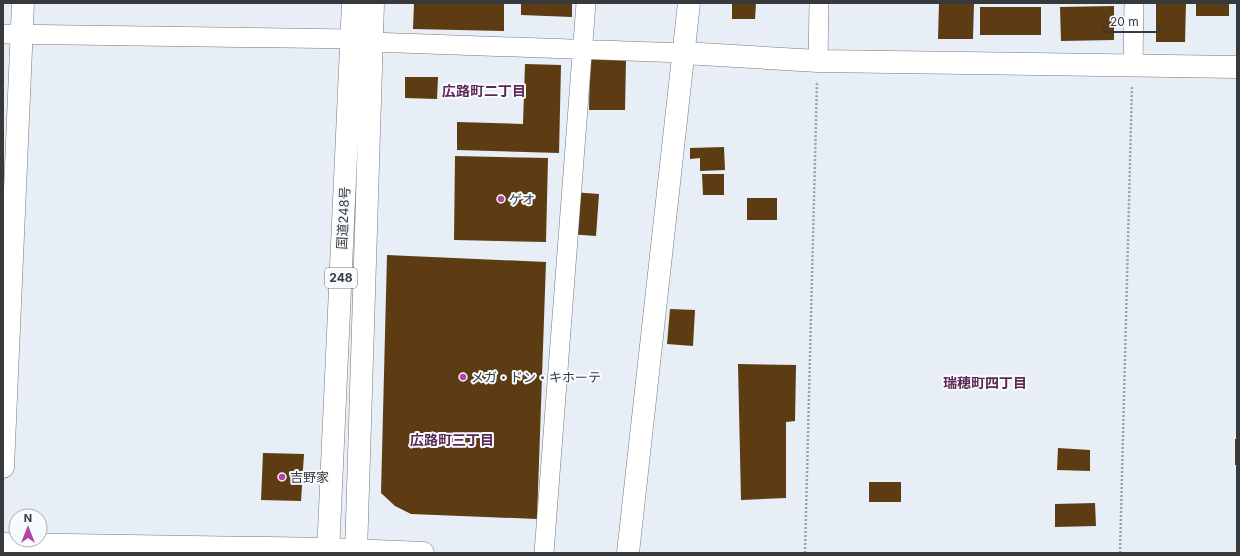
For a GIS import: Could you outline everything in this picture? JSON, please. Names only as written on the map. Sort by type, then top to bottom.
[{"type":"main road","points":[[3,467],[12,34],[23,3]]},
{"type":"main road","name":"国道248号","points":[[353,3],[361,41],[356,552]]},
{"type":"main road","name":"国道248号","points":[[328,551],[361,41],[373,3]]},
{"type":"main road","points":[[628,553],[689,3]]},
{"type":"main road","points":[[684,53],[818,61],[1237,67]]},
{"type":"main road","points":[[3,544],[423,553]]},
{"type":"street","points":[[544,553],[586,3]]},
{"type":"street","points":[[818,61],[819,3]]},
{"type":"street","points":[[1133,66],[1134,3]]},
{"type":"street","points":[[12,34],[361,41],[684,53]]},
{"type":"path","points":[[805,553],[818,61]]},
{"type":"path","points":[[1120,553],[1133,66]]},
{"type":"building","points":[[414,3],[504,3],[504,31],[413,29]]},
{"type":"building","points":[[521,3],[572,3],[572,17],[521,15]]},
{"type":"building","points":[[732,3],[756,3],[755,19],[732,19]]},
{"type":"building","points":[[939,3],[974,3],[973,39],[938,39]]},
{"type":"building","points":[[1156,3],[1186,3],[1185,42],[1156,42]]},
{"type":"building","points":[[1196,3],[1229,3],[1229,16],[1196,16]]},
{"type":"building","points":[[1114,6],[1114,40],[1061,41],[1060,7]]},
{"type":"building","points":[[980,7],[1041,7],[1041,35],[980,35]]},
{"type":"building","points":[[590,59],[626,60],[625,110],[589,110]]},
{"type":"building","points":[[525,64],[561,65],[559,153],[457,150],[457,122],[523,124]]},
{"type":"building","points":[[405,77],[438,77],[437,99],[405,98]]},
{"type":"building","points":[[724,147],[725,170],[700,171],[700,158],[690,159],[690,148]]},
{"type":"building","name":"ゲオ","points":[[455,156],[548,158],[546,242],[454,240]]},
{"type":"building","points":[[702,174],[724,174],[724,195],[703,195]]},
{"type":"building","points":[[572,192],[599,194],[596,236],[569,234]]},
{"type":"building","points":[[747,198],[777,198],[777,220],[747,220]]},
{"type":"building","name":"メガ・ドン・キホーテ","points":[[387,255],[546,262],[537,519],[411,514],[395,506],[381,493]]},
{"type":"building","points":[[670,309],[695,310],[693,346],[667,344]]},
{"type":"building","points":[[738,364],[796,365],[795,421],[786,422],[786,498],[741,500]]},
{"type":"building","points":[[1235,439],[1237,439],[1237,465],[1235,465]]},
{"type":"building","points":[[1058,448],[1090,450],[1090,471],[1057,470]]},
{"type":"building","name":"吉野家","points":[[263,453],[304,454],[301,501],[261,500]]},
{"type":"building","points":[[869,482],[901,482],[901,502],[869,502]]},
{"type":"building","points":[[1095,503],[1096,526],[1055,527],[1055,504]]},
{"type":"place","name":"ゲオ","points":[[501,199]]},
{"type":"place","name":"メガ・ドン・キホーテ","points":[[463,377]]},
{"type":"place","name":"吉野家","points":[[282,477]]},
{"type":"district","name":"広路町二丁目","points":[[484,91]]},
{"type":"district","name":"瑞穂町四丁目","points":[[985,383]]},
{"type":"district","name":"広路町三丁目","points":[[452,440]]}]
